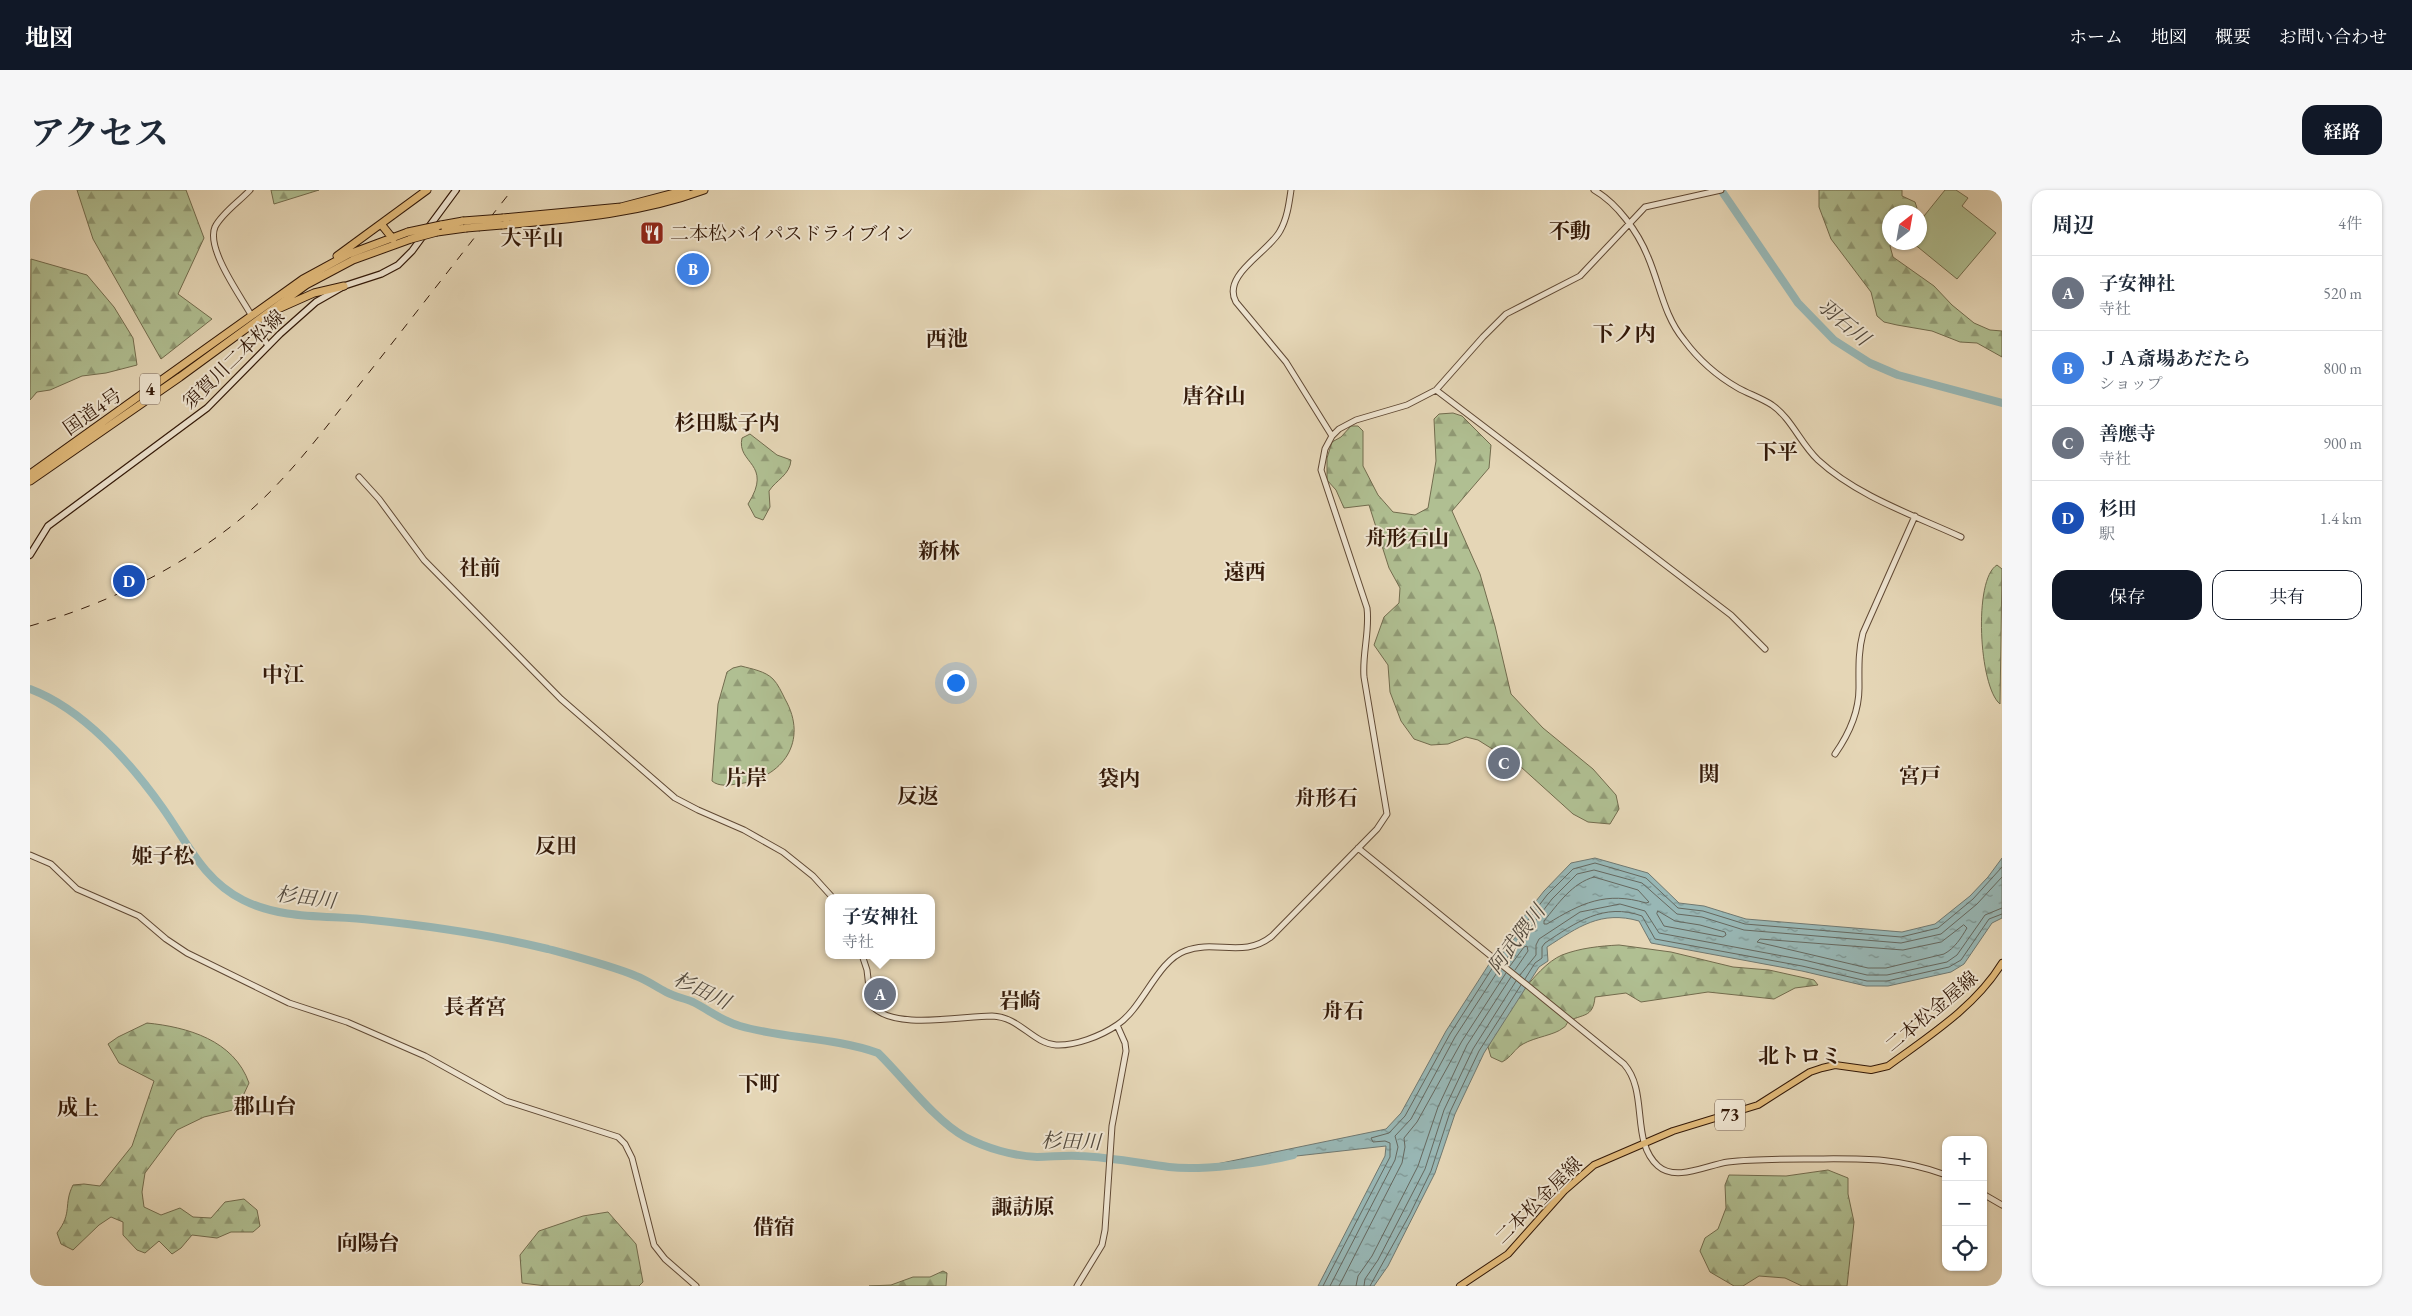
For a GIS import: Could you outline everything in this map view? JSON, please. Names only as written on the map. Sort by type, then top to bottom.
[{"type":"highway","points":[[325,266],[427,190]]},
{"type":"highway","name":"4","points":[[325,266],[391,237],[439,228],[621,208],[686,190]]},
{"type":"highway","name":"4","points":[[502,221],[620,213],[674,200],[704,190]]},
{"type":"highway","points":[[381,224],[396,244]]},
{"type":"highway","name":"4","points":[[266,315],[306,285],[329,272],[353,260],[396,244],[409,235]]},
{"type":"highway","name":"国道4号","points":[[30,474],[325,266]]},
{"type":"highway","points":[[266,315],[314,293],[344,286]]},
{"type":"highway","name":"国道4号","points":[[30,481],[266,315]]},
{"type":"main road","name":"須賀川二本松線","points":[[30,555],[48,526],[197,416],[316,302],[344,286],[381,274],[405,258],[456,190]]},
{"type":"main road","name":"二本松金屋線","points":[[1460,1286],[1508,1254],[1580,1175],[1594,1165],[1673,1131],[1758,1105],[1810,1072],[1835,1065],[1871,1070],[1888,1066],[1974,999],[1992,979],[2002,962]]},
{"type":"street","points":[[250,190],[218,224],[213,239],[221,262],[250,313]]},
{"type":"street","points":[[1291,190],[1287,215],[1280,231],[1237,278],[1233,294],[1236,302],[1286,362],[1332,436]]},
{"type":"street","points":[[1594,190],[1609,201],[1628,224],[1647,255],[1674,327],[1695,354],[1722,378],[1772,405],[1785,416],[1816,458],[1833,472],[1869,494],[1961,537]]},
{"type":"street","points":[[863,959],[867,970],[872,1005],[883,1015],[920,1020],[1002,1017],[1018,1024],[1042,1041],[1058,1045],[1082,1041],[1117,1025],[1136,1008],[1176,956],[1185,950],[1200,948],[1250,948],[1264,942],[1358,848],[1383,821],[1388,809],[1364,677],[1368,621],[1366,601],[1321,470],[1321,459],[1332,436],[1347,424],[1401,408],[1436,390],[1506,314],[1580,276],[1628,224],[1649,206],[1721,190]]},
{"type":"street","points":[[258,328],[268,346]]},
{"type":"street","points":[[1436,390],[1731,615],[1765,650]]},
{"type":"street","points":[[359,478],[379,499],[424,560],[561,699],[675,798],[744,830],[783,852],[814,876],[830,894]]},
{"type":"street","points":[[1835,754],[1851,728],[1856,713],[1859,690],[1858,653],[1863,633],[1915,516]]},
{"type":"street","points":[[1358,848],[1631,1072],[1637,1086],[1645,1142],[1654,1161],[1660,1168],[1679,1173],[1729,1162],[1872,1159],[1906,1163],[1942,1174]]},
{"type":"street","points":[[30,855],[51,864],[77,889],[139,916],[166,939],[187,953],[289,1003],[347,1022],[425,1056],[506,1102],[618,1138],[625,1144],[632,1158],[654,1245],[665,1259],[696,1286]]},
{"type":"street","points":[[1077,1286],[1102,1246],[1117,1095],[1126,1052],[1125,1043],[1117,1025]]},
{"type":"street","points":[[1987,1196],[2002,1205]]},
{"type":"green space","points":[[77,190],[186,190],[204,238],[178,294],[212,319],[161,359],[93,239]]},
{"type":"green space","points":[[271,190],[319,190],[274,204]]},
{"type":"green space","points":[[1819,190],[1902,190],[1902,196],[1915,202],[1916,205],[1882,205],[1882,250],[1891,250],[1893,257],[1934,286],[1952,305],[1974,323],[1990,330],[2002,331],[2002,357],[1977,343],[1960,342],[1932,331],[1884,322],[1877,316],[1871,292],[1831,239],[1819,207]]},
{"type":"green space","points":[[1945,190],[1956,190],[1968,198],[1962,206],[1996,233],[1957,279],[1922,250],[1927,250],[1927,212]]},
{"type":"green space","points":[[31,259],[87,275],[114,307],[133,338],[137,365],[106,373],[82,376],[50,390],[37,392],[30,400]]},
{"type":"green space","points":[[1453,413],[1462,416],[1491,445],[1489,468],[1452,511],[1480,574],[1495,626],[1511,694],[1543,728],[1593,769],[1616,795],[1619,809],[1610,824],[1588,822],[1573,814],[1521,767],[1478,740],[1466,737],[1448,744],[1431,745],[1414,739],[1401,721],[1390,692],[1388,665],[1374,645],[1384,617],[1399,603],[1400,588],[1389,568],[1369,505],[1344,508],[1336,490],[1327,480],[1327,458],[1332,442],[1341,437],[1351,426],[1358,426],[1363,431],[1363,466],[1378,495],[1393,512],[1415,515],[1428,508],[1436,461],[1434,419],[1439,414]]},
{"type":"green space","points":[[750,434],[777,455],[791,460],[788,470],[769,491],[770,507],[763,520],[755,517],[748,504],[755,490],[757,480],[756,472],[744,454],[742,447],[742,438]]},
{"type":"green space","points":[[1997,565],[2002,569],[2000,704],[1993,694],[1987,677],[1983,656],[1982,633],[1984,590],[1989,574]]},
{"type":"green space","points":[[741,666],[766,674],[777,683],[792,714],[793,743],[779,766],[768,774],[738,784],[721,785],[712,781],[718,704],[727,672]]},
{"type":"green space","points":[[1619,945],[1671,952],[1733,967],[1769,970],[1814,980],[1818,985],[1795,988],[1774,999],[1708,992],[1641,1002],[1626,993],[1595,997],[1592,1009],[1589,1012],[1568,1022],[1565,1027],[1523,1044],[1502,1062],[1491,1057],[1488,1047],[1510,1009],[1530,982],[1551,961],[1562,955],[1590,948]]},
{"type":"green space","points":[[147,1023],[193,1032],[221,1046],[242,1068],[249,1083],[237,1109],[204,1117],[177,1130],[145,1173],[142,1192],[144,1207],[161,1215],[180,1208],[193,1217],[211,1218],[225,1202],[244,1199],[257,1210],[260,1226],[253,1232],[231,1232],[217,1238],[192,1235],[181,1248],[172,1254],[159,1241],[145,1253],[137,1250],[123,1235],[123,1222],[111,1217],[99,1225],[73,1250],[61,1244],[57,1233],[65,1219],[73,1185],[100,1186],[132,1146],[154,1081],[119,1063],[108,1044]]},
{"type":"green space","points":[[1828,1170],[1848,1178],[1848,1194],[1854,1222],[1847,1286],[1802,1286],[1785,1278],[1759,1276],[1743,1286],[1734,1286],[1710,1272],[1700,1251],[1705,1238],[1718,1229],[1726,1208],[1725,1185],[1729,1175],[1786,1176]]},
{"type":"green space","points":[[608,1212],[636,1244],[643,1282],[639,1286],[546,1286],[522,1283],[520,1255],[539,1231],[583,1216]]},
{"type":"green space","points":[[943,1271],[947,1273],[946,1286],[869,1286],[891,1285],[913,1277],[930,1277]]},
{"type":"water","name":"阿武隈川","points":[[1595,858],[1648,873],[1679,903],[1704,906],[1746,919],[1902,932],[1935,924],[1970,896],[1988,877],[2002,858],[2002,918],[1992,923],[1964,964],[1951,972],[1888,986],[1866,986],[1802,971],[1651,943],[1639,921],[1625,918],[1601,919],[1580,927],[1547,947],[1548,961],[1539,967],[1484,1053],[1455,1114],[1435,1173],[1388,1266],[1374,1286],[1318,1286],[1385,1156],[1386,1146],[1207,1166],[1386,1129],[1401,1113],[1446,1031],[1502,944],[1544,891],[1571,863]]},
{"type":"waterway","name":"羽石川","points":[[1721,190],[1798,303],[1834,340],[1870,363],[1898,375],[2002,403]]},
{"type":"waterway","name":"杉田川","points":[[30,689],[50,698],[68,710],[87,723],[104,739],[149,790],[206,871],[229,892],[258,906],[274,911],[306,916],[372,920],[438,928],[505,939],[548,949],[644,979],[669,994],[693,1002],[733,1024],[757,1030],[844,1044],[878,1053],[930,1109],[953,1129],[982,1145],[1000,1151],[1037,1157],[1068,1156],[1113,1159],[1182,1168],[1231,1165],[1293,1155]]},
{"type":"railway","points":[[30,626],[109,598],[159,574],[206,545],[267,495],[317,439],[512,190]]},
{"type":"place","name":"二本松バイパスドライブイン","points":[[652,233]]},
{"type":"place","name":"ＪＡ斎場あだたら","points":[[693,269]]},
{"type":"place","name":"杉田","points":[[129,581]]},
{"type":"place","name":"善應寺","points":[[1504,763]]},
{"type":"place","name":"子安神社","points":[[880,994]]},
{"type":"district","name":"不動","points":[[1570,231]]},
{"type":"district","name":"大平山","points":[[532,238]]},
{"type":"district","name":"下ノ内","points":[[1624,334]]},
{"type":"district","name":"西池","points":[[947,339]]},
{"type":"district","name":"唐谷山","points":[[1214,396]]},
{"type":"district","name":"杉田駄子内","points":[[727,423]]},
{"type":"district","name":"下平","points":[[1777,452]]},
{"type":"district","name":"舟形石山","points":[[1407,538]]},
{"type":"district","name":"新林","points":[[939,551]]},
{"type":"district","name":"社前","points":[[480,568]]},
{"type":"district","name":"遠西","points":[[1245,572]]},
{"type":"district","name":"中江","points":[[283,675]]},
{"type":"district","name":"関","points":[[1709,774]]},
{"type":"district","name":"宮戸","points":[[1920,776]]},
{"type":"district","name":"片岸","points":[[746,778]]},
{"type":"district","name":"袋内","points":[[1119,779]]},
{"type":"district","name":"反返","points":[[918,796]]},
{"type":"district","name":"舟形石","points":[[1326,798]]},
{"type":"district","name":"反田","points":[[556,846]]},
{"type":"district","name":"姫子松","points":[[163,856]]},
{"type":"district","name":"岩崎","points":[[1020,1001]]},
{"type":"district","name":"長者宮","points":[[475,1007]]},
{"type":"district","name":"舟石","points":[[1343,1011]]},
{"type":"district","name":"北トロミ","points":[[1800,1056]]},
{"type":"district","name":"下町","points":[[759,1084]]},
{"type":"district","name":"郡山台","points":[[265,1106]]},
{"type":"district","name":"成上","points":[[78,1108]]},
{"type":"district","name":"諏訪原","points":[[1023,1207]]},
{"type":"district","name":"借宿","points":[[774,1227]]},
{"type":"district","name":"向陽台","points":[[368,1243]]}]
